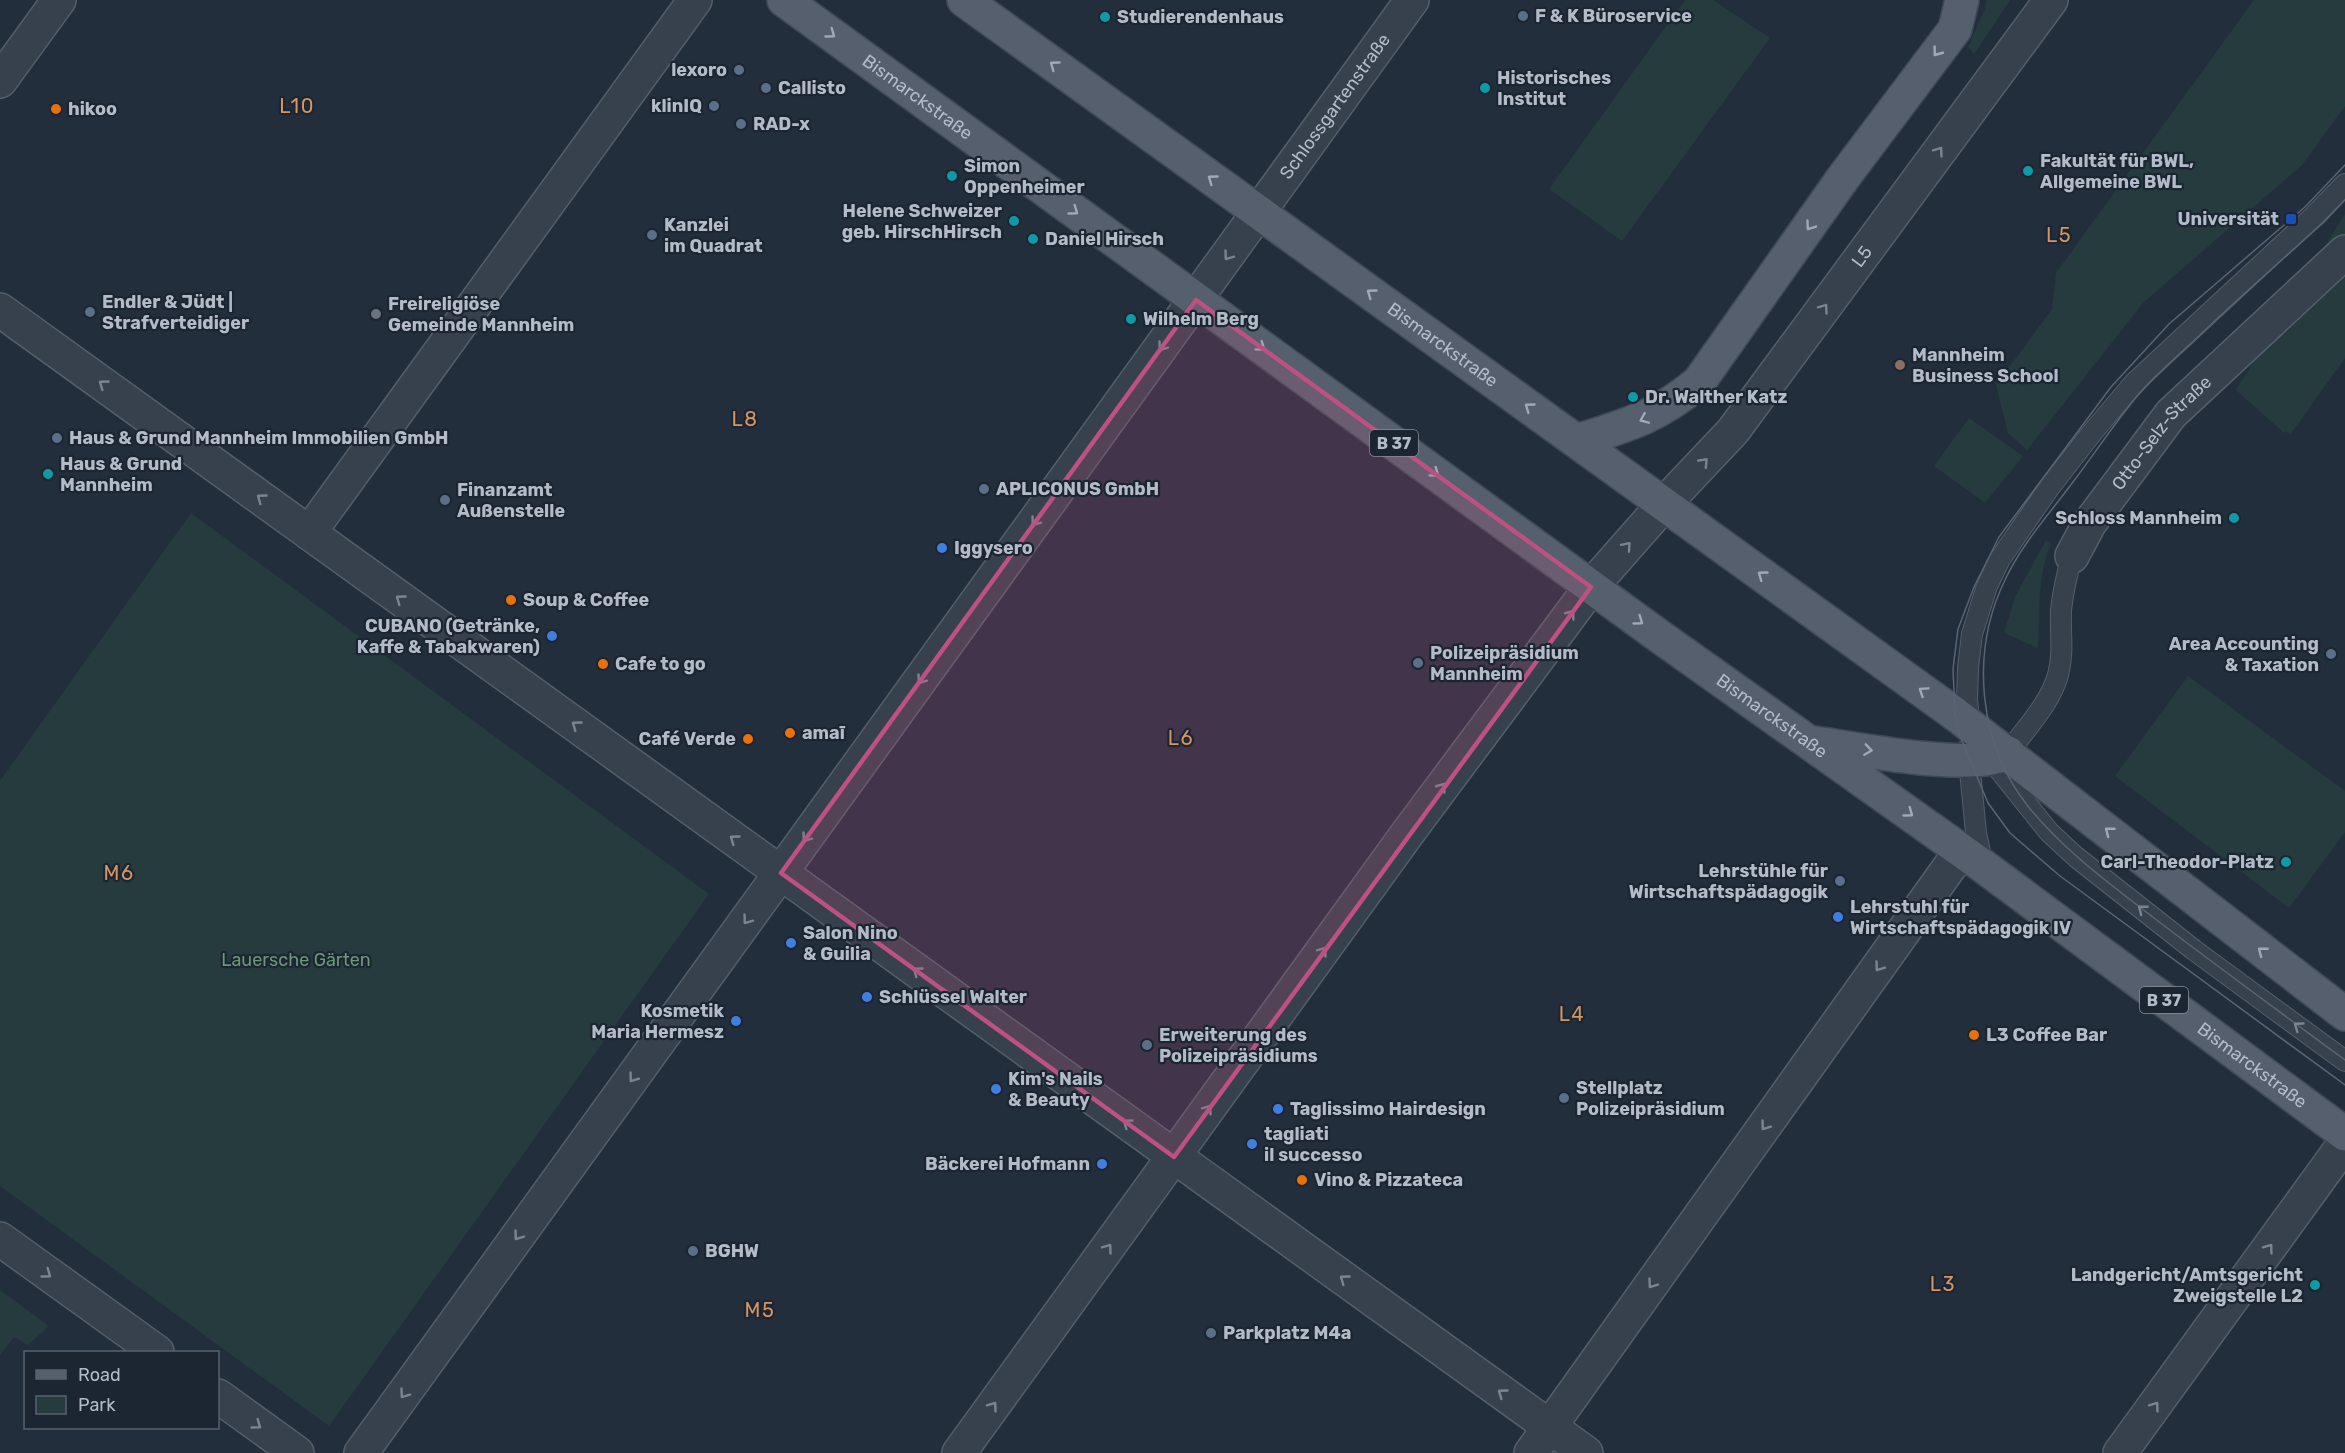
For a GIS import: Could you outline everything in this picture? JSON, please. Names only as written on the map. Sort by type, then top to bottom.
[{"type":"main road","name":"Bismarckstraße","points":[[784,0],[1591,587],[1972,858],[2345,1134]]},
{"type":"main road","name":"Bismarckstraße","points":[[964,0],[1664,504],[1982,747],[2345,1014]]},
{"type":"main road","points":[[1577,441],[1638,422],[1656,413],[1700,382],[1843,178],[1955,29],[1962,0]]},
{"type":"main road","points":[[1810,743],[1923,758],[1982,747]]},
{"type":"street","points":[[0,81],[59,0]]},
{"type":"street","points":[[309,533],[695,0]]},
{"type":"street","name":"Schlossgartenstraße","points":[[1260,213],[1412,0]]},
{"type":"street","name":"L5","points":[[959,1453],[1411,829],[1591,587],[1664,504],[1733,431],[2051,0]]},
{"type":"street","points":[[361,1453],[1260,213]]},
{"type":"street","name":"Otto-Selz-Straße","points":[[2072,556],[2089,524],[2171,414],[2345,252]]},
{"type":"street","points":[[0,310],[1586,1453]]},
{"type":"street","points":[[1531,1453],[1972,858]]},
{"type":"street","points":[[2121,1453],[2345,1143]]},
{"type":"street","points":[[0,1239],[154,1351]]},
{"type":"street","points":[[219,1397],[297,1453]]},
{"type":"lane","points":[[1972,858],[1982,747],[1967,689],[1972,634],[1987,586],[2000,559],[2091,434],[2134,383],[2315,215],[2345,184]]},
{"type":"lane","name":"Otto-Selz-Straße","points":[[1982,747],[2045,702],[2058,676],[2063,648],[2061,612],[2065,582],[2072,556]]},
{"type":"lane","points":[[1982,747],[2041,823],[2076,858],[2194,950],[2345,1061]]},
{"type":"highlighted area","points":[[1196,300],[1591,587],[1174,1157],[781,873]]},
{"type":"green space","points":[[1685,0],[1713,0],[1770,38],[1622,241],[1549,189]]},
{"type":"green space","points":[[1986,0],[2010,0],[1974,54],[1968,47],[1985,9]]},
{"type":"green space","points":[[2254,0],[2345,0],[2345,106],[2302,165],[2143,303],[2027,450],[2008,433],[1996,385],[2052,309],[2056,273]]},
{"type":"green space","points":[[2345,214],[2345,358],[2290,435],[2286,431],[2284,433],[2236,390]]},
{"type":"green space","points":[[1969,418],[2023,456],[1985,503],[1934,466]]},
{"type":"green space","name":"Lauersche Gärten","points":[[191,513],[709,894],[329,1426],[0,1186],[0,781]]},
{"type":"green space","points":[[2046,540],[2051,543],[2041,581],[2038,648],[2004,633],[2015,597]]},
{"type":"green space","name":"Carl-Theodor-Platz","points":[[2188,676],[2345,791],[2345,832],[2289,908],[2115,776]]},
{"type":"green space","points":[[0,1290],[49,1326],[28,1345],[14,1337],[0,1355]]},
{"type":"tram line","points":[[2345,165],[2305,207],[2169,324],[2111,387],[1999,537],[1974,587],[1958,629],[1953,669],[1955,714],[1960,736],[1988,803],[2010,833],[2060,876],[2345,1085]]},
{"type":"tram line","points":[[2345,200],[2165,368],[2123,414],[2019,554],[1994,608],[1987,637],[1984,666],[1989,725],[1998,753],[2011,780],[2027,805],[2041,821],[2071,851],[2120,892],[2345,1060]]},
{"type":"place","name":"F & K Büroservice","points":[[1523,16]]},
{"type":"place","name":"Studierendenhaus","points":[[1105,17]]},
{"type":"place","name":"lexoro","points":[[739,70]]},
{"type":"place","name":"Callisto","points":[[766,88]]},
{"type":"place","name":"Historisches Institut","points":[[1485,88]]},
{"type":"place","name":"klinIQ","points":[[714,106]]},
{"type":"place","name":"hikoo","points":[[56,109]]},
{"type":"place","name":"RAD-x","points":[[741,124]]},
{"type":"place","name":"Fakultät für BWL, Allgemeine BWL","points":[[2028,171]]},
{"type":"place","name":"Simon Oppenheimer","points":[[952,176]]},
{"type":"place","name":"Universität","points":[[2291,219]]},
{"type":"place","name":"Helene Schweizer geb. HirschHirsch","points":[[1014,221]]},
{"type":"place","name":"Kanzlei im Quadrat","points":[[652,235]]},
{"type":"place","name":"Daniel Hirsch","points":[[1033,239]]},
{"type":"place","name":"Endler & Jüdt | Strafverteidiger","points":[[90,312]]},
{"type":"place","name":"Freireligiöse Gemeinde Mannheim","points":[[376,314]]},
{"type":"place","name":"Wilhelm Berg","points":[[1131,319]]},
{"type":"place","name":"Mannheim Business School","points":[[1900,365]]},
{"type":"place","name":"Dr. Walther Katz","points":[[1633,397]]},
{"type":"place","name":"Haus & Grund Mannheim Immobilien GmbH","points":[[57,438]]},
{"type":"place","name":"Haus & Grund Mannheim","points":[[48,474]]},
{"type":"place","name":"APLICONUS GmbH","points":[[984,489]]},
{"type":"place","name":"Finanzamt Außenstelle","points":[[445,500]]},
{"type":"place","name":"Schloss Mannheim","points":[[2234,518]]},
{"type":"place","name":"Iggysero","points":[[942,548]]},
{"type":"place","name":"Soup & Coffee","points":[[511,600]]},
{"type":"place","name":"CUBANO (Getränke, Kaffe & Tabakwaren)","points":[[552,636]]},
{"type":"place","name":"Area Accounting & Taxation","points":[[2331,654]]},
{"type":"place","name":"Polizeipräsidium Mannheim","points":[[1418,663]]},
{"type":"place","name":"Cafe to go","points":[[603,664]]},
{"type":"place","name":"amaī","points":[[790,733]]},
{"type":"place","name":"Café Verde","points":[[748,739]]},
{"type":"place","name":"Carl-Theodor-Platz","points":[[2286,862]]},
{"type":"place","name":"Lehrstühle für Wirtschaftspädagogik","points":[[1840,881]]},
{"type":"place","name":"Lehrstuhl für Wirtschaftspädagogik IV","points":[[1838,917]]},
{"type":"place","name":"Salon Nino & Guilia","points":[[791,943]]},
{"type":"place","name":"Schlüssel Walter","points":[[867,997]]},
{"type":"place","name":"Kosmetik Maria Hermesz","points":[[736,1021]]},
{"type":"place","name":"L3 Coffee Bar","points":[[1974,1035]]},
{"type":"place","name":"Erweiterung des Polizeipräsidiums","points":[[1147,1045]]},
{"type":"place","name":"Kim's Nails & Beauty","points":[[996,1089]]},
{"type":"place","name":"Stellplatz Polizeipräsidium","points":[[1564,1098]]},
{"type":"place","name":"Taglissimo Hairdesign","points":[[1278,1109]]},
{"type":"place","name":"tagliati il successo","points":[[1252,1144]]},
{"type":"place","name":"Bäckerei Hofmann","points":[[1102,1164]]},
{"type":"place","name":"Vino & Pizzateca","points":[[1302,1180]]},
{"type":"place","name":"BGHW","points":[[693,1251]]},
{"type":"place","name":"Landgericht/Amtsgericht Zweigstelle L2","points":[[2315,1285]]},
{"type":"place","name":"Parkplatz M4a","points":[[1211,1333]]},
{"type":"district","name":"L10","points":[[297,106]]},
{"type":"district","name":"L5","points":[[2059,235]]},
{"type":"district","name":"L8","points":[[745,419]]},
{"type":"district","name":"L6","points":[[1181,738]]},
{"type":"district","name":"M6","points":[[119,873]]},
{"type":"district","name":"L4","points":[[1572,1014]]},
{"type":"district","name":"L3","points":[[1943,1284]]},
{"type":"district","name":"M5","points":[[760,1310]]}]
